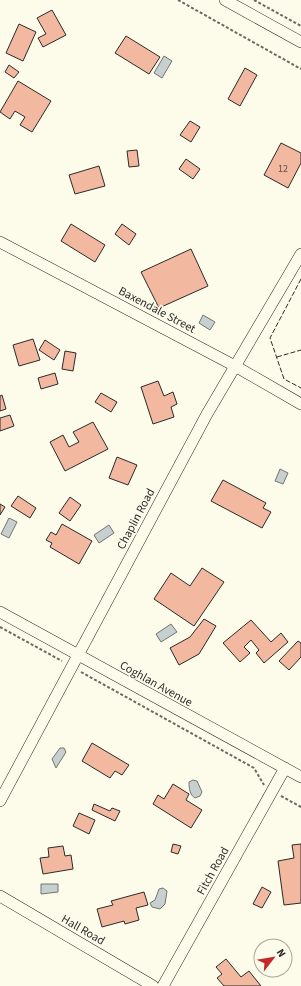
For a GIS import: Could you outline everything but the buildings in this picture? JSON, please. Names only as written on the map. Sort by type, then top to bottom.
[{"type":"street","points":[[225,0],[301,42]]},
{"type":"street","name":"Baxendale Street","points":[[0,242],[235,366],[301,404]]},
{"type":"street","name":"Chaplin Road","points":[[0,801],[235,366],[301,254]]},
{"type":"street","name":"Coghlan Avenue","points":[[0,612],[78,656],[301,776]]},
{"type":"street","name":"Fitch Road","points":[[163,986],[285,768]]},
{"type":"street","name":"Hall Road","points":[[0,896],[153,986]]},
{"type":"path","points":[[178,0],[301,69]]},
{"type":"path","points":[[254,0],[301,26]]},
{"type":"path","points":[[0,627],[254,768],[262,784],[301,807]]},
{"type":"shaded area","points":[[164,56],[172,61],[162,78],[154,73]]},
{"type":"shaded area","points":[[203,315],[215,322],[210,330],[199,323]]},
{"type":"shaded area","points":[[280,469],[288,473],[283,484],[275,481]]},
{"type":"shaded area","points":[[9,518],[17,522],[9,538],[1,534]]},
{"type":"shaded area","points":[[109,525],[114,533],[99,543],[94,535]]},
{"type":"shaded area","points":[[171,624],[177,632],[161,642],[156,634]]},
{"type":"shaded area","points":[[60,748],[64,748],[66,752],[56,768],[52,759]]},
{"type":"shaded area","points":[[193,780],[197,781],[202,792],[200,796],[195,798],[193,797],[189,787],[189,782]]},
{"type":"shaded area","points":[[41,884],[58,884],[58,892],[41,894]]},
{"type":"shaded area","points":[[163,888],[167,891],[165,904],[160,909],[152,907],[150,903],[155,900],[159,889]]},
{"type":"fence","points":[[301,279],[270,338],[284,379],[301,388]]},
{"type":"fence","points":[[277,357],[301,350]]}]
